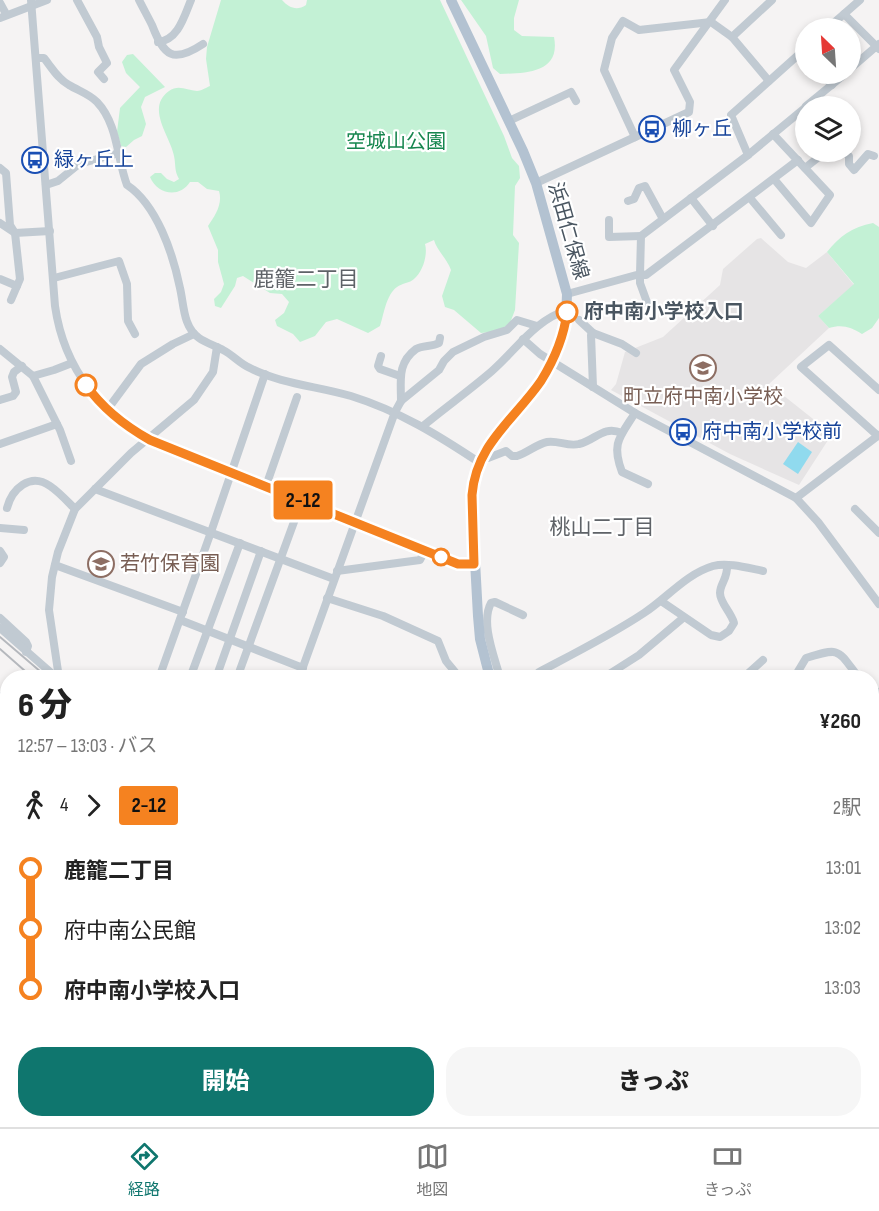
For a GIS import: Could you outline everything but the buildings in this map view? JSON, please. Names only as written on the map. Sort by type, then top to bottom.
[{"type":"main road","name":"浜田仁保線","points":[[451,0],[536,183],[567,294],[567,310],[560,341],[552,362],[539,383],[499,430],[481,460],[473,484],[474,564],[480,639],[488,670]]},
{"type":"street","points":[[0,3],[3,16],[31,2],[47,0]]},
{"type":"street","points":[[77,0],[97,37],[107,63],[98,72],[104,79]]},
{"type":"street","points":[[139,0],[151,22],[158,42],[165,51],[173,56],[182,56],[203,44]]},
{"type":"street","points":[[158,42],[167,41],[177,32],[191,0]]},
{"type":"street","points":[[536,183],[689,112],[690,102],[675,70],[725,0]]},
{"type":"street","points":[[732,37],[772,0]]},
{"type":"street","points":[[839,18],[860,0]]},
{"type":"street","points":[[31,2],[55,306],[58,325],[72,363],[91,393],[107,410],[148,438],[458,564],[474,564]]},
{"type":"street","points":[[844,14],[878,46],[861,60]]},
{"type":"street","points":[[635,137],[604,70],[612,38],[624,21],[639,30],[711,22],[732,37],[769,81]]},
{"type":"street","points":[[36,58],[44,58],[58,77],[83,91],[98,103],[110,121],[127,185],[139,193],[150,207],[159,225],[175,267],[184,313],[194,334],[199,339],[217,347],[248,368],[300,385],[350,396],[395,412],[481,460],[506,451],[512,456],[517,456],[547,442],[562,441],[573,445],[583,444],[595,435],[611,430],[622,433]]},
{"type":"street","points":[[748,155],[731,115],[795,59]]},
{"type":"street","points":[[819,96],[832,85]]},
{"type":"street","points":[[508,121],[571,92],[576,101]]},
{"type":"street","points":[[609,220],[609,237],[641,236],[748,155],[795,116]]},
{"type":"street","points":[[773,134],[795,157]]},
{"type":"street","points":[[46,185],[58,181],[79,164],[119,153]]},
{"type":"street","points":[[849,162],[854,170],[868,154],[878,155]]},
{"type":"street","points":[[567,294],[646,274],[795,162]]},
{"type":"street","points":[[774,179],[811,223],[830,195],[800,162]]},
{"type":"street","points":[[805,168],[812,162]]},
{"type":"street","points":[[0,168],[6,173],[10,225],[15,233],[20,279],[10,300]]},
{"type":"street","points":[[628,201],[634,199],[639,188],[645,186],[663,219]]},
{"type":"street","points":[[691,198],[713,226]]},
{"type":"street","points":[[750,198],[781,235]]},
{"type":"street","points":[[0,224],[15,233],[50,231]]},
{"type":"street","points":[[641,236],[640,283],[648,305]]},
{"type":"street","points":[[54,278],[120,261],[127,284],[128,321],[135,334]]},
{"type":"street","points":[[0,279],[17,286]]},
{"type":"street","points":[[423,426],[493,370],[537,326],[567,310]]},
{"type":"street","points":[[55,565],[181,616],[229,640],[303,668],[335,575],[401,401],[440,370],[444,361],[453,352],[484,337],[507,330],[517,320],[534,323],[537,326]]},
{"type":"street","points":[[579,320],[593,333],[622,344],[636,353]]},
{"type":"street","points":[[593,333],[591,335],[593,387]]},
{"type":"street","points":[[107,410],[141,364],[172,344],[194,334]]},
{"type":"street","points":[[401,401],[400,376],[406,360],[416,349],[439,343],[440,338]]},
{"type":"street","points":[[523,339],[552,362],[635,412],[796,498],[818,522],[879,604]]},
{"type":"street","points":[[796,498],[879,436],[801,367],[829,345],[879,390]]},
{"type":"street","points":[[57,670],[49,610],[55,565],[75,509],[148,438],[194,400],[213,372],[217,347]]},
{"type":"street","points":[[0,349],[33,376],[57,424],[71,461]]},
{"type":"street","points":[[381,357],[378,366],[380,369],[400,376]]},
{"type":"street","points":[[33,376],[72,363]]},
{"type":"street","points":[[0,400],[13,396],[16,392],[12,377],[22,366]]},
{"type":"street","points":[[162,670],[265,374]]},
{"type":"street","points":[[266,486],[297,397]]},
{"type":"street","points":[[635,412],[617,441],[616,457],[622,472],[648,484]]},
{"type":"street","points":[[0,444],[57,424]]},
{"type":"street","points":[[7,508],[9,498],[21,485],[28,482],[44,483],[50,486],[75,509]]},
{"type":"street","points":[[95,489],[280,558],[335,575],[420,560],[425,550]]},
{"type":"street","points":[[240,670],[302,500]]},
{"type":"street","points":[[855,509],[879,533]]},
{"type":"street","points":[[0,528],[24,530]]},
{"type":"street","points":[[193,670],[240,543]]},
{"type":"street","points":[[0,551],[3,555],[0,563]]},
{"type":"street","points":[[219,670],[261,551]]},
{"type":"street","points":[[661,601],[711,636],[720,637],[729,631],[734,623],[732,614],[720,595],[728,572],[727,565]]},
{"type":"street","points":[[543,670],[608,635],[661,601],[686,580],[711,567],[727,565],[763,571]]},
{"type":"street","points":[[327,598],[383,616],[438,641],[446,661],[453,670]]},
{"type":"street","points":[[498,670],[489,633],[491,603],[495,602],[523,615]]},
{"type":"street","points":[[0,618],[27,644],[26,652]]},
{"type":"street","points":[[616,670],[639,655],[683,618]]},
{"type":"street","points":[[0,628],[48,670]]},
{"type":"street","points":[[799,670],[806,658],[831,650],[840,653],[853,670]]},
{"type":"street","points":[[752,670],[763,660]]},
{"type":"shaded area","name":"町立府中南小学校","points":[[761,238],[788,262],[806,268],[827,252],[854,285],[818,316],[829,328],[769,384],[832,434],[799,485],[730,454],[611,390],[616,384],[625,352],[663,337],[720,285],[723,269]]},
{"type":"green space","name":"空城山公園","points":[[221,0],[282,0],[290,7],[296,8],[306,5],[307,0],[440,0],[504,136],[512,158],[519,166],[520,178],[515,186],[513,235],[519,243],[515,310],[510,323],[499,331],[481,333],[454,310],[445,307],[442,296],[451,270],[434,240],[425,244],[426,253],[420,272],[412,280],[393,290],[380,326],[368,333],[337,319],[326,322],[315,336],[300,342],[293,334],[277,326],[275,320],[284,313],[289,302],[282,294],[270,293],[243,276],[237,278],[235,286],[221,308],[215,306],[214,299],[221,292],[224,284],[218,262],[218,250],[208,226],[219,205],[219,191],[207,189],[198,182],[190,182],[180,191],[163,191],[153,183],[150,177],[155,173],[161,173],[174,182],[179,179],[172,148],[161,123],[159,106],[162,98],[172,89],[197,91],[210,86],[206,59],[207,47]]},
{"type":"green space","points":[[461,0],[519,0],[514,18],[514,30],[522,36],[554,37],[555,49],[552,58],[539,69],[500,74],[493,68],[486,36]]},
{"type":"green space","points":[[133,54],[165,87],[145,97],[141,107],[146,124],[142,136],[126,147],[121,146],[117,132],[120,108],[140,87],[126,73],[122,62],[127,55]]},
{"type":"green space","points":[[873,223],[879,227],[879,318],[872,328],[862,334],[846,327],[829,328],[818,316],[854,284],[827,252],[847,233]]},
{"type":"water","points":[[798,442],[812,452],[798,474],[783,464]]},
{"type":"railway","points":[[0,637],[39,670]]},
{"type":"railway","points":[[0,649],[24,670]]},
{"type":"bus line","name":"2-12","points":[[86,385],[118,420],[150,440],[458,564],[474,564],[472,495],[480,463],[499,430],[539,383],[552,362],[567,312]]},
{"type":"place","name":"柳ヶ丘","points":[[652,129]]},
{"type":"place","name":"緑ヶ丘上","points":[[35,160]]},
{"type":"place","name":"府中南小学校入口","points":[[567,312]]},
{"type":"place","name":"町立府中南小学校","points":[[703,368]]},
{"type":"place","name":"府中南小学校前","points":[[683,432]]},
{"type":"place","name":"若竹保育園","points":[[101,564]]},
{"type":"district","name":"鹿籠二丁目","points":[[306,279]]},
{"type":"district","name":"桃山二丁目","points":[[602,527]]}]
